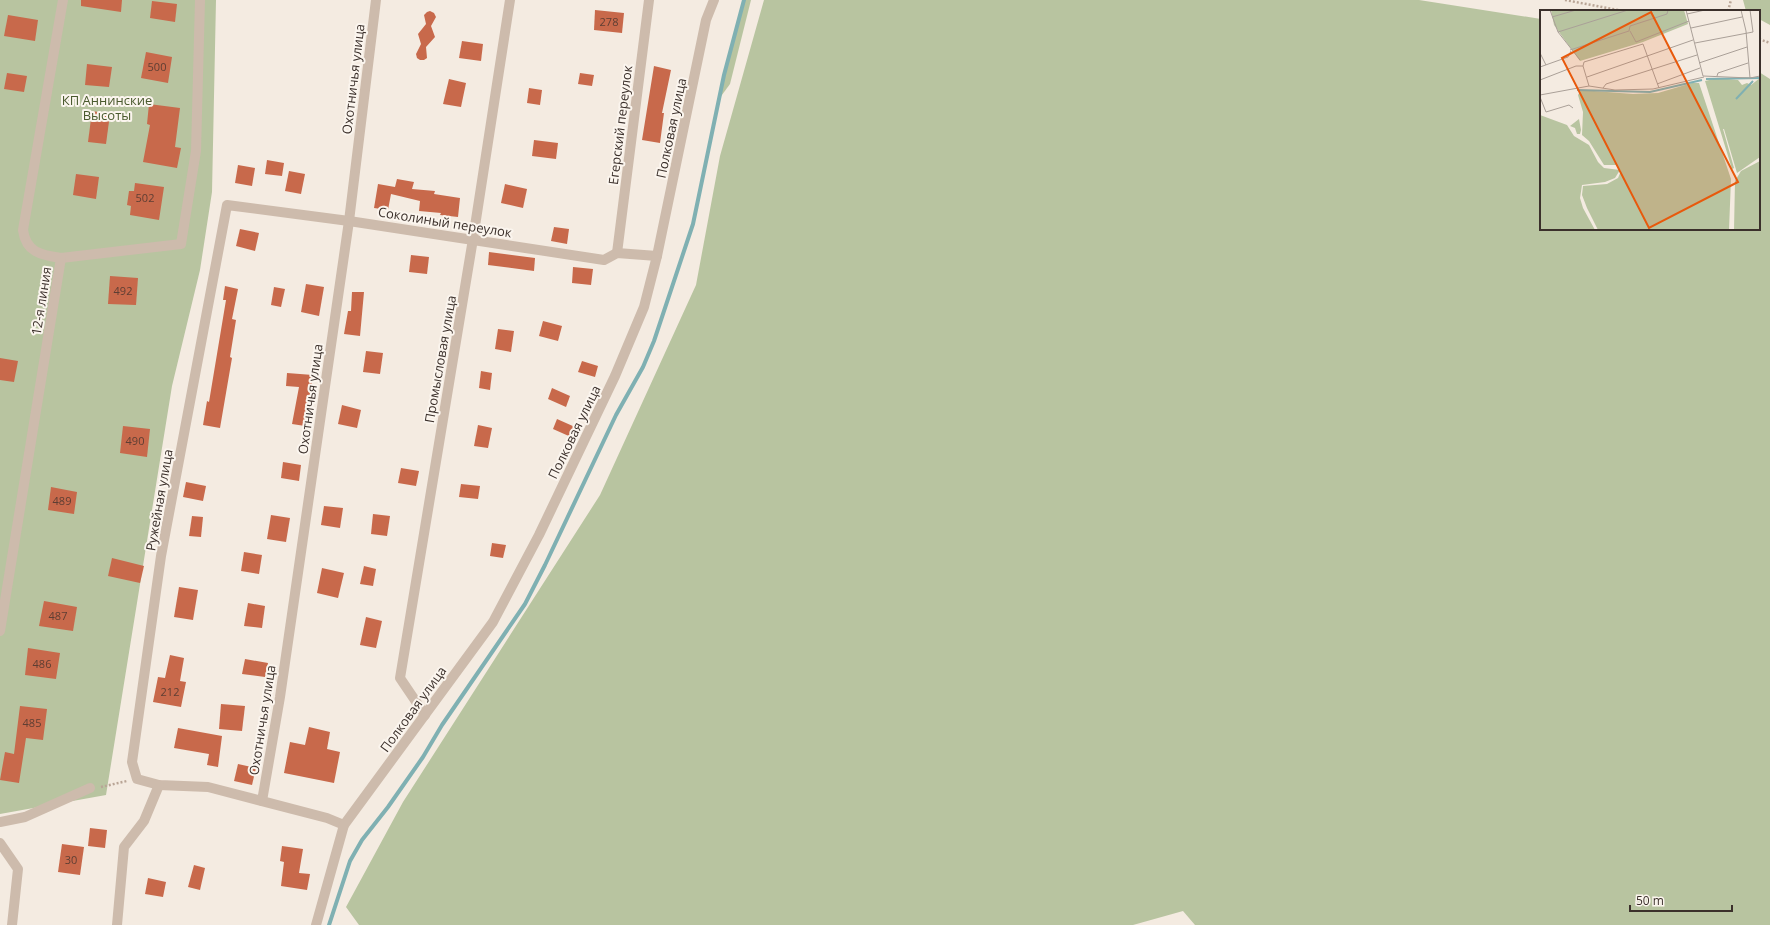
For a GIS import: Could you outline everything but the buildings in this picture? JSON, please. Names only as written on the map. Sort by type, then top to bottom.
[{"type":"street","name":"12-я линия","points":[[0,631],[61,258],[42,255],[35,251],[24,238],[23,230],[63,0]]},
{"type":"street","points":[[61,258],[181,244],[196,151],[200,0]]},
{"type":"street","name":"Охотничья улица","points":[[262,802],[281,689],[349,221],[376,0]]},
{"type":"street","name":"Промысловая улица","points":[[425,715],[400,678],[473,239],[510,0]]},
{"type":"street","name":"Егерский переулок","points":[[617,253],[649,0]]},
{"type":"street","name":"Полковая улица","points":[[344,825],[493,622],[538,535],[618,369],[644,307],[657,256],[706,20],[714,0]]},
{"type":"street","name":"Соколиный переулок","points":[[227,205],[473,239],[604,260],[617,253],[657,256]]},
{"type":"street","name":"Ружейная улица","points":[[137,779],[132,762],[161,556],[227,205]]},
{"type":"street","points":[[137,779],[159,785],[208,788],[327,818],[344,825],[316,925]]},
{"type":"street","points":[[117,925],[124,847],[144,821],[159,785]]},
{"type":"street","points":[[0,822],[25,817],[90,788]]},
{"type":"street","points":[[0,843],[18,869],[12,925]]},
{"type":"path","points":[[1565,0],[1618,10]]},
{"type":"path","points":[[1728,10],[1731,0]]},
{"type":"path","points":[[1760,39],[1770,43]]},
{"type":"path","points":[[90,788],[137,779]]},
{"type":"green space","name":"КП Аннинские Высоты","points":[[0,0],[216,0],[212,192],[200,270],[172,386],[106,795],[0,814]]},
{"type":"green space","points":[[743,0],[751,0],[730,84],[719,99]]},
{"type":"green space","points":[[764,0],[1419,0],[1540,19],[1540,230],[1760,230],[1760,73],[1770,79],[1770,925],[1195,925],[1183,911],[1133,925],[359,925],[346,907],[403,802],[600,495],[696,285],[720,156]]},
{"type":"green space","points":[[1743,0],[1770,0],[1770,25],[1760,20],[1760,10],[1746,10]]},
{"type":"waterway","points":[[329,925],[350,861],[362,840],[388,807],[423,757],[442,725],[525,604],[616,415],[643,367],[654,341],[693,224],[724,75],[744,0]]}]
